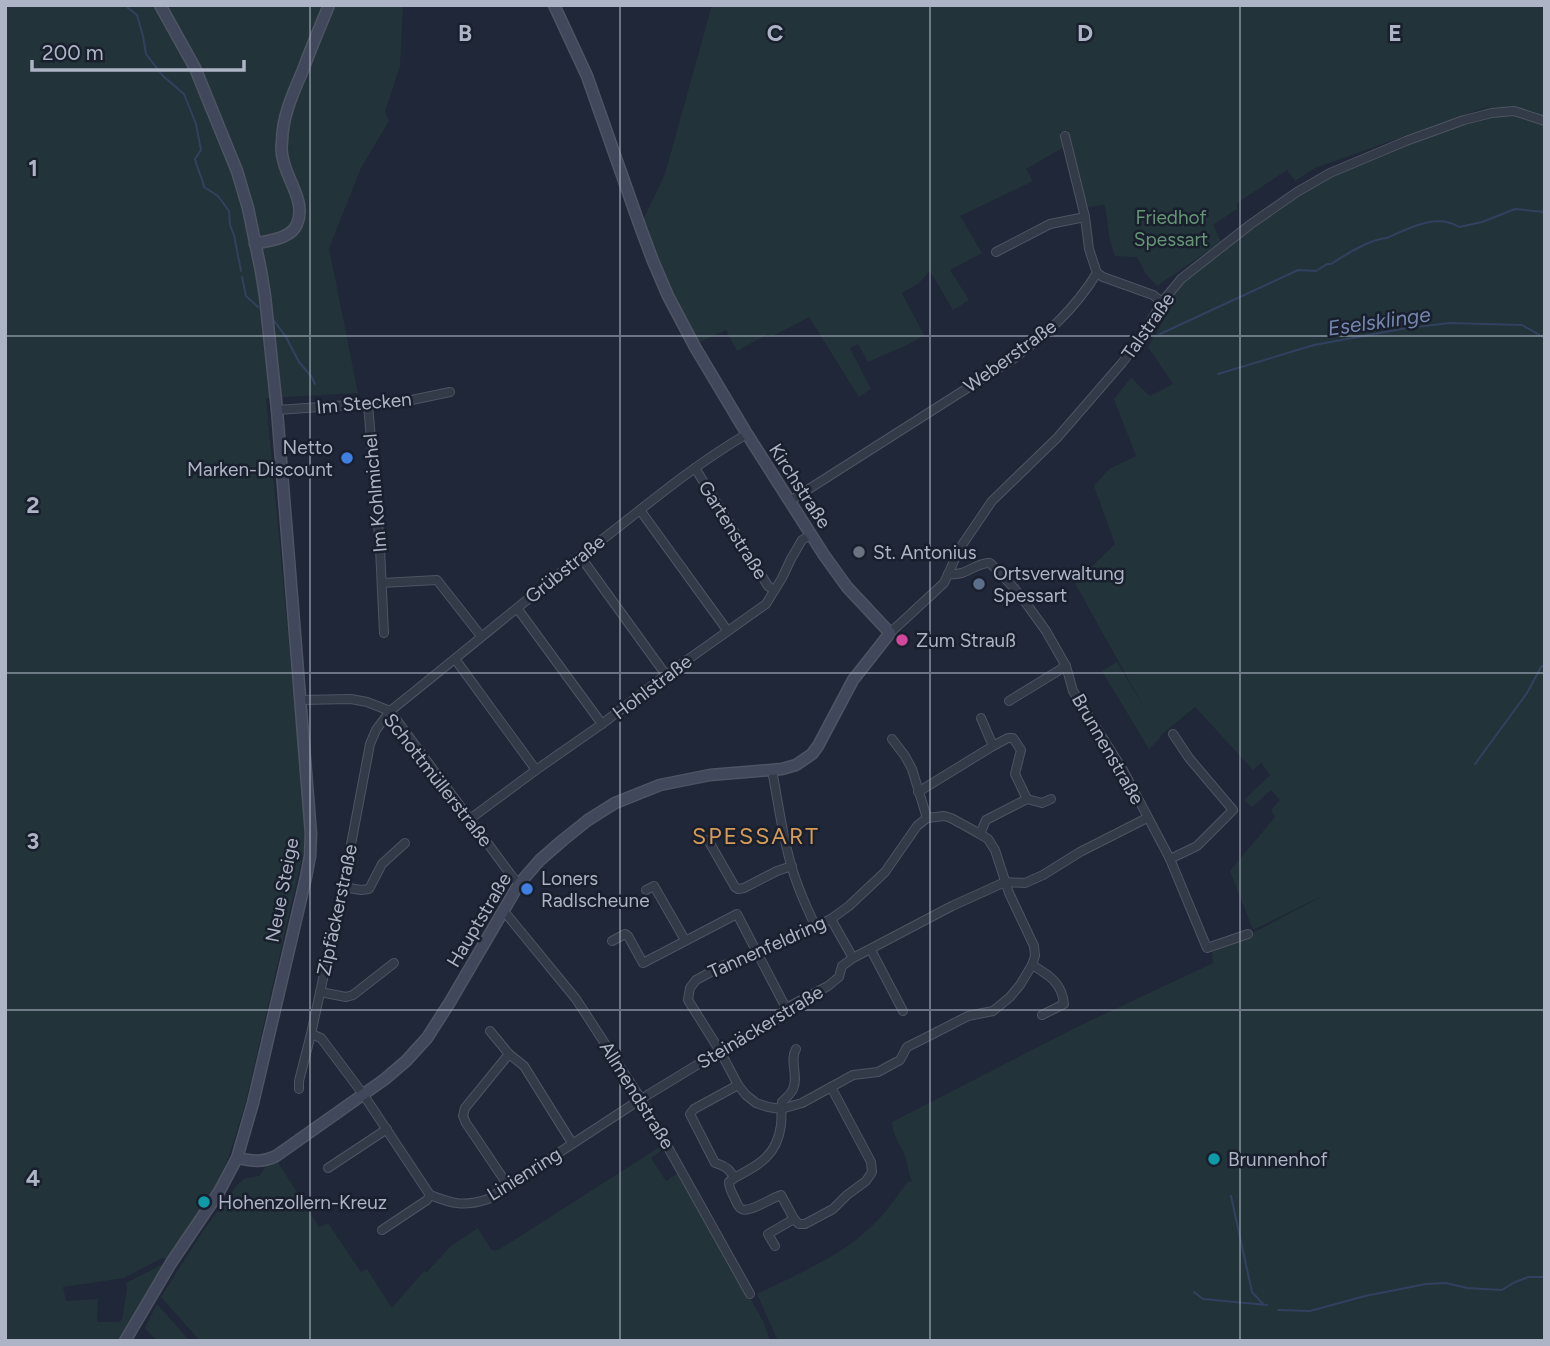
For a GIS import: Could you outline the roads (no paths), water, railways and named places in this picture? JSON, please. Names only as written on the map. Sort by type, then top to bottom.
[{"type":"street","name":"Neue Steige","points":[[125,1341],[171,1263],[219,1192],[237,1158],[253,1103],[310,856],[301,700],[265,296],[248,208],[237,171],[195,68],[160,5]]},
{"type":"street","points":[[255,244],[286,236],[296,228],[299,220],[297,197],[284,163],[284,124],[292,96],[329,5]]},
{"type":"street","name":"Kirchstraße","points":[[554,5],[579,55],[653,261],[695,347],[811,535],[847,587],[890,633]]},
{"type":"street","name":"Talstraße","points":[[890,633],[939,587],[960,548],[992,501],[1056,438],[1114,372],[1139,341],[1162,302],[1181,279],[1251,224],[1330,173],[1464,120],[1514,111],[1545,121]]},
{"type":"street","points":[[1065,136],[1085,217],[1089,249],[1097,273],[1153,295],[1162,302]]},
{"type":"street","points":[[996,253],[1050,224],[1085,217]]},
{"type":"street","name":"Weberstraße","points":[[790,501],[1013,359],[1057,324],[1084,293],[1097,273]]},
{"type":"street","name":"Im Stecken","points":[[277,410],[407,401],[450,392]]},
{"type":"street","name":"Im Kohlmichel","points":[[368,404],[384,633]]},
{"type":"street","name":"Grübstraße","points":[[390,711],[580,556],[695,468],[747,434]]},
{"type":"street","name":"Gartenstraße","points":[[695,468],[768,586],[774,590]]},
{"type":"street","points":[[640,510],[727,630]]},
{"type":"street","name":"Hohlstraße","points":[[470,819],[766,604],[802,540],[811,535]]},
{"type":"street","points":[[580,556],[666,675]]},
{"type":"street","name":"Brunnenstraße","points":[[948,574],[958,575],[982,563],[990,563],[1015,589],[1046,631],[1066,666],[1073,691],[1123,770],[1170,859],[1207,948],[1248,934]]},
{"type":"street","points":[[382,583],[437,580],[481,636]]},
{"type":"street","points":[[517,608],[602,724]]},
{"type":"street","name":"Hauptstraße","points":[[237,1158],[265,1161],[276,1156],[406,1061],[426,1038],[450,1002],[519,884],[540,860],[588,820],[615,803],[660,785],[710,775],[782,769],[796,765],[812,754],[824,738],[853,680],[890,633]]},
{"type":"street","points":[[455,659],[536,770]]},
{"type":"street","points":[[1009,701],[1066,666]]},
{"type":"street","name":"Schottmüllerstraße","points":[[301,700],[351,699],[390,711],[519,884]]},
{"type":"street","name":"Zipfäckerstraße","points":[[299,1089],[343,887],[370,744],[376,730],[390,711]]},
{"type":"street","points":[[981,718],[993,746]]},
{"type":"street","points":[[1170,859],[1197,846],[1233,810],[1189,758],[1173,734]]},
{"type":"street","points":[[918,792],[993,746],[1013,738],[1021,750],[1015,774],[1027,799]]},
{"type":"street","points":[[781,1109],[802,1103],[853,1075],[878,1072],[900,1060],[907,1047],[968,1016],[993,1011],[1020,985],[1035,956],[1034,946],[1005,882],[996,850],[988,839],[951,818],[927,818],[912,769],[891,739]]},
{"type":"street","points":[[772,770],[792,866],[815,926]]},
{"type":"street","points":[[980,834],[986,820],[1027,799],[1041,803],[1052,799]]},
{"type":"street","name":"Tannenfeldring","points":[[781,1109],[756,1102],[738,1085],[688,1000],[690,988],[696,980],[724,965],[758,954],[831,919],[886,872],[917,825],[927,818]]},
{"type":"street","name":"Steinäckerstraße","points":[[641,1099],[775,1021],[786,1008],[828,986],[839,977],[842,966],[853,958],[952,906],[1005,882],[1025,883],[1147,818]]},
{"type":"street","points":[[708,840],[738,888],[744,888],[792,866]]},
{"type":"street","points":[[343,887],[369,889],[382,864],[405,843]]},
{"type":"street","points":[[646,890],[654,886],[685,940]]},
{"type":"street","name":"Allmendstraße","points":[[503,910],[576,999],[641,1099],[750,1294]]},
{"type":"street","points":[[612,941],[625,934],[628,936],[643,963],[737,914],[786,1008]]},
{"type":"street","points":[[831,919],[853,958]]},
{"type":"street","points":[[871,950],[903,1011]]},
{"type":"street","points":[[320,992],[346,997],[353,995],[394,962]]},
{"type":"street","points":[[1032,965],[1051,976],[1063,995],[1064,1004],[1042,1015]]},
{"type":"street","points":[[490,1031],[509,1054],[524,1066],[572,1143]]},
{"type":"street","points":[[311,1034],[321,1038],[363,1094],[430,1195],[427,1200],[382,1230]]},
{"type":"street","points":[[796,1049],[793,1055],[795,1085],[782,1102],[781,1125],[771,1153],[762,1163],[729,1182],[740,1208],[749,1211],[781,1195],[794,1219],[799,1224],[805,1224],[833,1209],[866,1181],[872,1172],[871,1162],[831,1087]]},
{"type":"street","points":[[509,1054],[465,1108],[463,1116],[509,1187]]},
{"type":"street","points":[[734,1178],[731,1170],[715,1163],[690,1114],[694,1109],[738,1085]]},
{"type":"street","name":"Linienring","points":[[430,1195],[461,1204],[474,1204],[488,1199],[641,1099]]},
{"type":"street","points":[[328,1168],[387,1129]]},
{"type":"street","points":[[775,1246],[768,1234],[794,1219]]},
{"type":"waterway","points":[[127,5],[137,15],[146,54],[163,76],[184,94],[196,124],[201,150],[195,159],[197,166],[204,187],[218,196],[229,211],[241,271]]},
{"type":"waterway","points":[[1160,334],[1298,270],[1316,271],[1366,244],[1404,230],[1441,221],[1459,227],[1482,222],[1515,209],[1545,212]]},
{"type":"waterway","points":[[242,277],[246,296],[258,307]]},
{"type":"waterway","points":[[272,318],[315,384]]},
{"type":"waterway","name":"Eselsklinge","points":[[1218,374],[1314,345],[1450,323],[1522,325],[1545,338]]},
{"type":"waterway","points":[[1475,764],[1527,693],[1541,667],[1545,665]]},
{"type":"waterway","points":[[1231,1196],[1252,1292],[1263,1304]]},
{"type":"waterway","points":[[1278,1310],[1310,1311],[1365,1296],[1426,1284],[1446,1283],[1467,1288],[1502,1290],[1528,1277],[1545,1277]]},
{"type":"waterway","points":[[1194,1292],[1203,1299],[1267,1305]]},
{"type":"place","name":"Netto Marken-Discount","points":[[347,458]]},
{"type":"place","name":"St. Antonius","points":[[859,552]]},
{"type":"place","name":"Ortsverwaltung Spessart","points":[[979,584]]},
{"type":"place","name":"Zum Strauß","points":[[902,640]]},
{"type":"place","name":"Loners Radlscheune","points":[[527,889]]},
{"type":"place","name":"Brunnenhof","points":[[1214,1159]]},
{"type":"place","name":"Hohenzollern-Kreuz","points":[[204,1202]]},
{"type":"district","name":"SPESSART","points":[[756,836]]},
{"type":"park label","name":"Friedhof Spessart","points":[[1171,228]]}]
